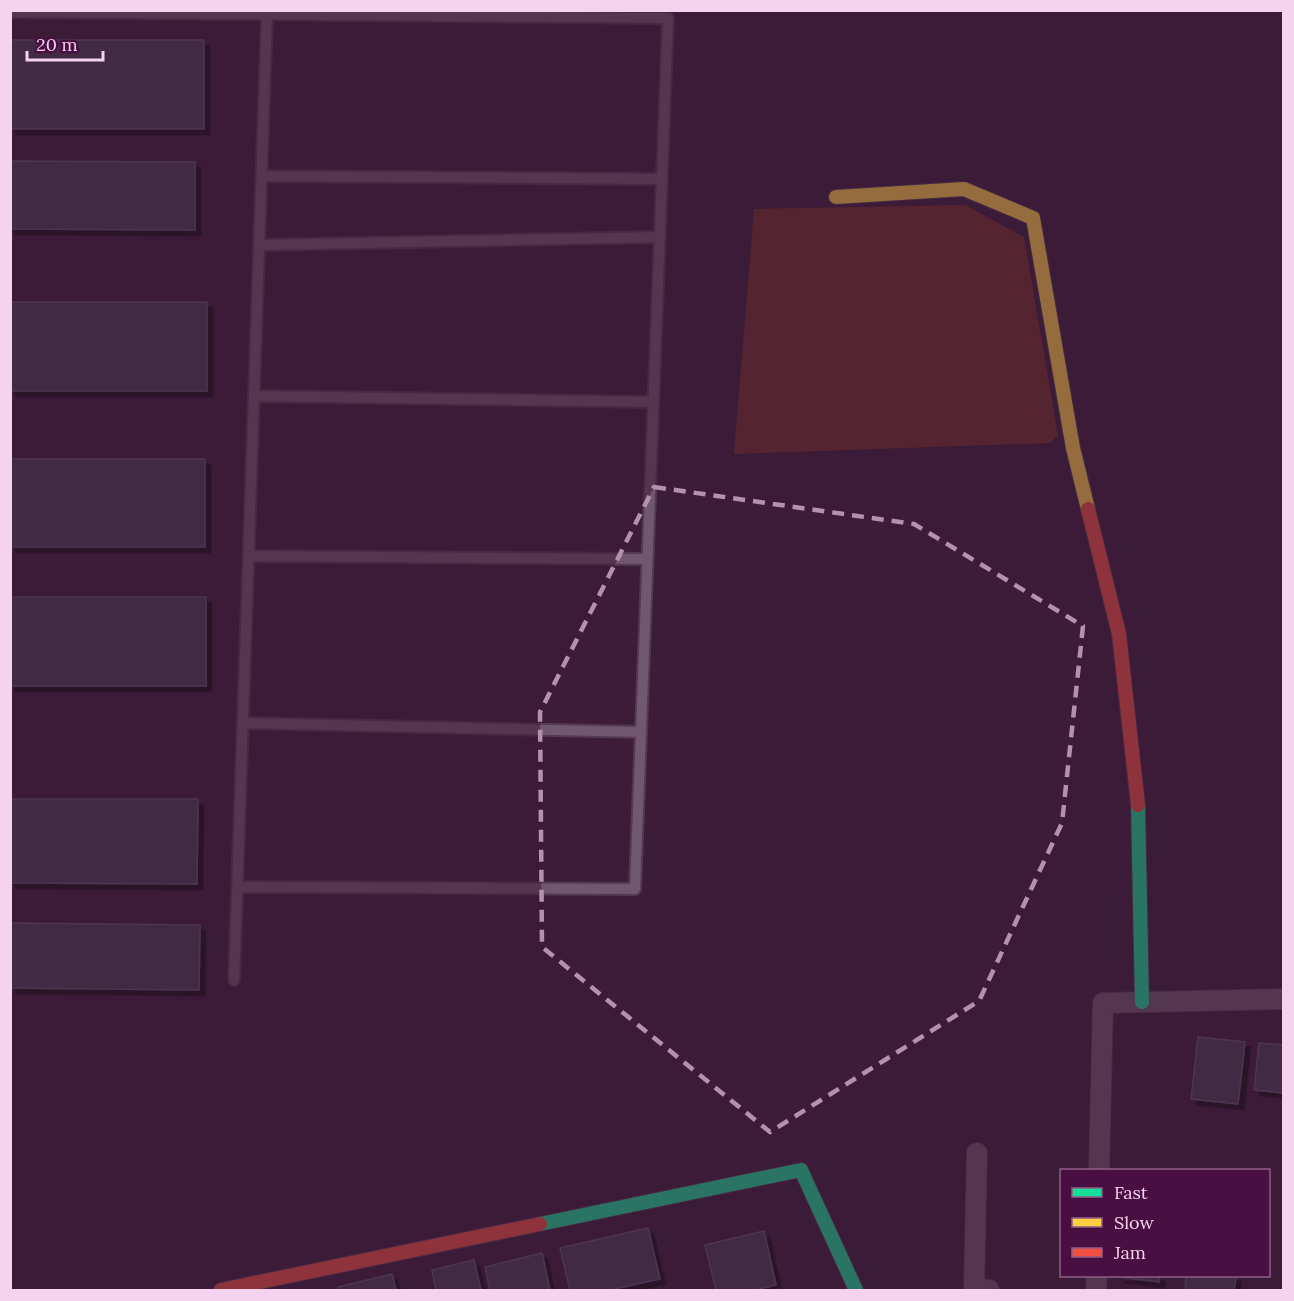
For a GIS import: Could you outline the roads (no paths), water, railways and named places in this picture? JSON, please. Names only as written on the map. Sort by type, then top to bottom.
[{"type":"street","points":[[836,197],[964,189],[1034,218],[1073,448],[1119,634],[1138,803],[1142,1002]]},
{"type":"street","points":[[1099,1169],[1103,1003],[1284,999]]},
{"type":"street","points":[[977,1153],[974,1289],[989,1290]]},
{"type":"street","points":[[221,1290],[801,1170],[855,1290]]},
{"type":"lane","points":[[10,12],[668,18],[634,889],[238,887]]},
{"type":"lane","points":[[234,980],[267,14]]},
{"type":"lane","points":[[262,176],[662,179]]},
{"type":"lane","points":[[260,245],[660,237]]},
{"type":"lane","points":[[255,396],[653,402]]},
{"type":"lane","points":[[249,556],[647,560]]},
{"type":"lane","points":[[244,723],[641,732]]}]
